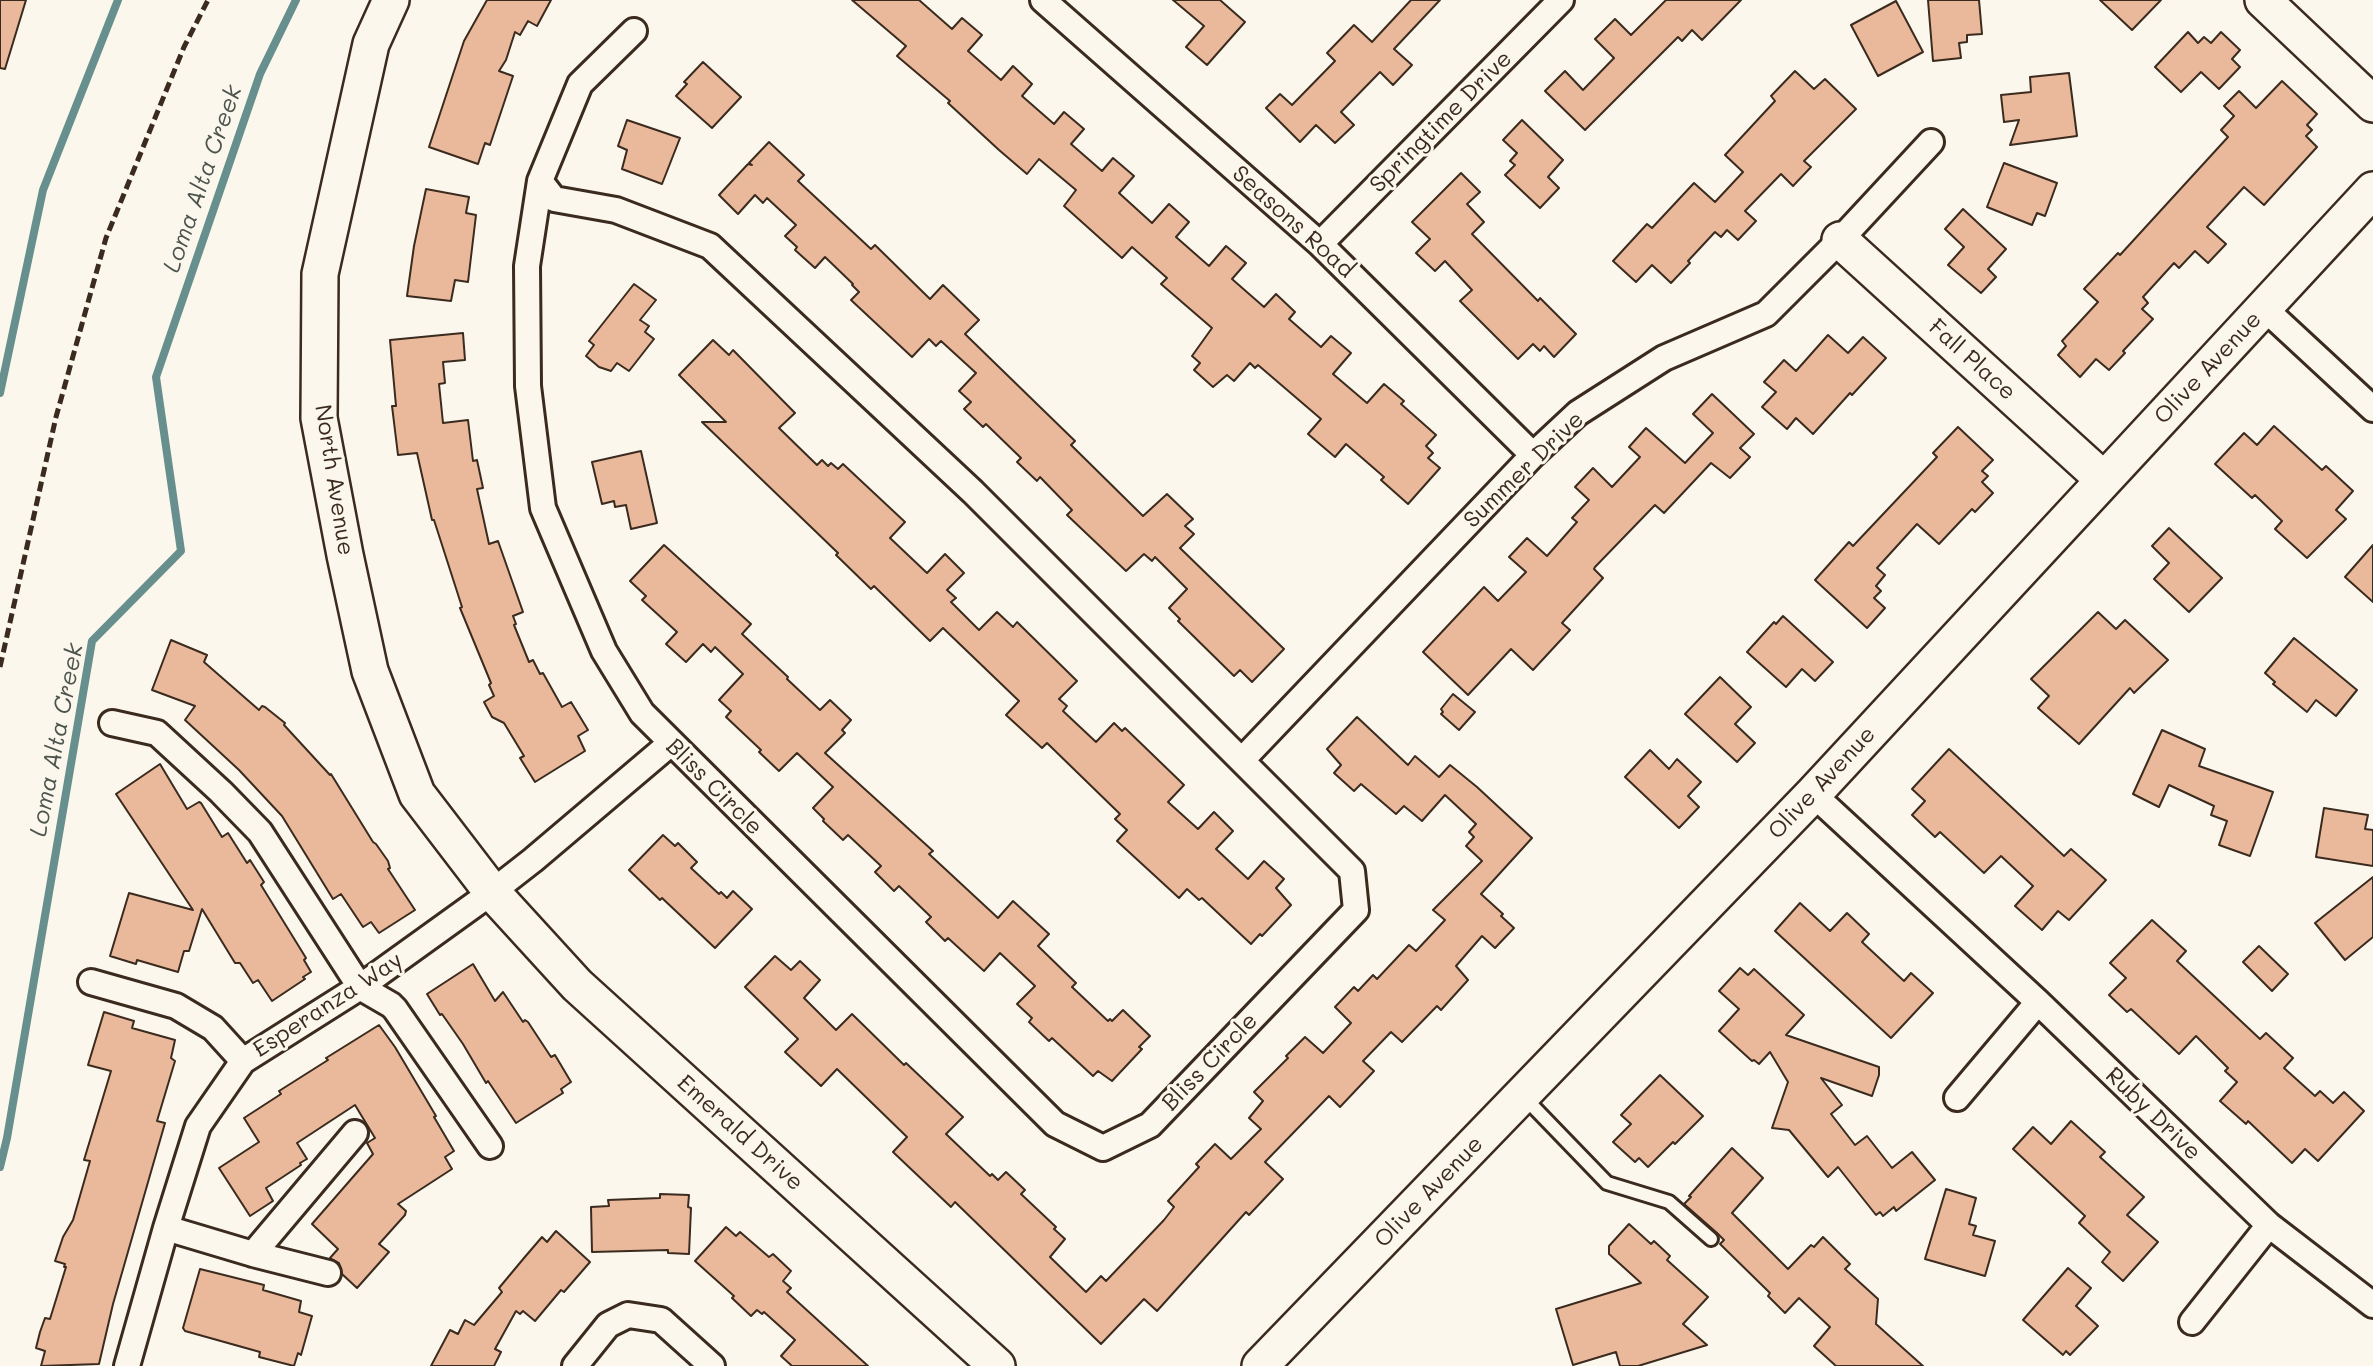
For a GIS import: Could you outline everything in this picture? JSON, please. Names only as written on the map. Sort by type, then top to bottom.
[{"type":"main road","name":"North Avenue","points":[[391,0],[371,44],[320,274],[320,418],[370,671],[417,794],[492,892]]},
{"type":"main road","points":[[2263,0],[2373,104]]},
{"type":"main road","name":"Olive Avenue","points":[[1260,1366],[1813,794],[2373,190]]},
{"type":"main road","name":"Fall Place","points":[[1840,240],[2104,480]]},
{"type":"main road","name":"Emerald Drive","points":[[492,892],[577,985],[997,1366]]},
{"type":"street","name":"Seasons Road","points":[[1043,0],[1320,244],[1533,455]]},
{"type":"street","name":"Springtime Drive","points":[[1320,244],[1561,0]]},
{"type":"street","name":"Bliss Circle","points":[[540,181],[554,199],[616,210],[710,246],[973,492],[1352,871],[1356,910],[1150,1125],[1103,1148],[1055,1124],[642,713],[604,651],[543,508],[528,386],[527,266],[540,181],[580,84],[634,31]]},
{"type":"street","name":"Summer Drive","points":[[1242,760],[1533,455],[1578,413],[1664,358],[1766,314],[1840,240],[1931,142]]},
{"type":"street","points":[[2264,308],[2373,409]]},
{"type":"street","points":[[112,723],[158,733],[260,832],[360,987],[391,1004],[490,1146]]},
{"type":"street","name":"Esperanza Way","points":[[127,1366],[198,1126],[243,1061],[360,987],[492,892],[671,743]]},
{"type":"street","name":"Ruby Drive","points":[[1813,794],[2038,1002],[2269,1226],[2373,1305]]},
{"type":"street","points":[[91,982],[176,1006],[213,1028],[243,1061]]},
{"type":"street","points":[[1956,1098],[2038,1002]]},
{"type":"street","points":[[253,1254],[355,1133]]},
{"type":"street","points":[[2192,1322],[2269,1226]]},
{"type":"street","points":[[166,1228],[328,1273]]},
{"type":"street","points":[[575,1366],[608,1325],[628,1315],[661,1320],[712,1366]]},
{"type":"lane","points":[[1522,1095],[1607,1182],[1669,1202],[1711,1239]]},
{"type":"building","points":[[0,0],[26,0],[5,69],[0,68]]},
{"type":"building","points":[[487,0],[551,0],[537,26],[528,21],[520,35],[515,32],[506,60],[499,71],[513,76],[490,145],[485,143],[478,164],[429,147],[464,41]]},
{"type":"building","points":[[852,0],[919,0],[952,29],[962,18],[982,35],[968,51],[1001,80],[1013,66],[1032,84],[1022,96],[1054,124],[1064,112],[1084,129],[1071,144],[1102,171],[1113,158],[1134,176],[1119,193],[1152,223],[1169,204],[1189,222],[1176,237],[1209,266],[1226,246],[1246,263],[1232,279],[1264,307],[1276,294],[1295,312],[1289,319],[1321,347],[1331,336],[1351,353],[1333,374],[1367,403],[1384,384],[1404,401],[1401,404],[1436,435],[1426,446],[1433,453],[1428,458],[1440,468],[1408,504],[1381,480],[1384,477],[1346,444],[1335,457],[1308,434],[1321,419],[1258,365],[1255,368],[1250,363],[1234,381],[1227,375],[1213,387],[1194,370],[1200,363],[1192,356],[1212,328],[1161,284],[1167,278],[1132,247],[1122,258],[1064,206],[1076,190],[1039,159],[1027,174],[999,150],[948,103],[950,101],[897,56],[906,46]]},
{"type":"building","points":[[1173,0],[1220,0],[1245,22],[1207,65],[1186,47],[1204,26]]},
{"type":"building","points":[[1411,0],[1440,0],[1394,49],[1412,65],[1393,85],[1380,72],[1341,112],[1354,125],[1335,143],[1316,125],[1300,142],[1266,108],[1280,94],[1292,105],[1335,61],[1327,53],[1354,25],[1372,42]]},
{"type":"building","points":[[1666,0],[1741,0],[1702,40],[1692,30],[1682,41],[1678,37],[1585,130],[1545,91],[1565,71],[1583,90],[1614,58],[1595,39],[1615,19],[1631,35]]},
{"type":"building","points":[[1928,0],[1979,0],[1982,34],[1967,35],[1967,42],[1959,43],[1961,58],[1933,61]]},
{"type":"building","points":[[2100,0],[2161,0],[2132,30]]},
{"type":"building","points":[[1896,1],[1923,52],[1878,76],[1851,25]]},
{"type":"building","points":[[2188,32],[2198,43],[2204,37],[2211,43],[2221,32],[2240,50],[2232,59],[2240,67],[2219,89],[2201,72],[2181,92],[2155,67]]},
{"type":"building","points":[[703,62],[741,97],[712,128],[676,96],[687,84],[684,82]]},
{"type":"building","points":[[1795,71],[1814,89],[1825,79],[1856,109],[1804,161],[1811,167],[1793,186],[1781,174],[1745,211],[1756,221],[1738,240],[1727,230],[1721,237],[1715,232],[1671,283],[1652,265],[1636,282],[1613,261],[1647,224],[1652,228],[1694,183],[1715,202],[1743,172],[1725,155],[1775,101],[1771,96]]},
{"type":"building","points":[[2069,73],[2077,136],[2010,145],[2019,120],[2004,122],[2001,95],[2031,92],[2030,77]]},
{"type":"building","points":[[2282,81],[2317,114],[2307,125],[2312,130],[2306,136],[2317,147],[2264,205],[2244,187],[2207,227],[2226,244],[2208,263],[2195,251],[2179,268],[2174,263],[2143,297],[2148,303],[2142,309],[2153,319],[2123,351],[2125,353],[2109,370],[2096,359],[2080,377],[2058,355],[2066,346],[2062,341],[2098,302],[2084,289],[2118,253],[2120,255],[2228,137],[2221,130],[2234,116],[2224,106],[2239,91],[2256,108]]},
{"type":"building","points":[[627,120],[680,138],[662,184],[622,169],[627,150],[618,146]]},
{"type":"building","points":[[1522,120],[1563,160],[1548,177],[1559,188],[1540,208],[1505,175],[1515,165],[1510,161],[1517,153],[1503,140]]},
{"type":"building","points":[[769,142],[804,175],[798,181],[871,249],[875,245],[930,299],[943,285],[979,320],[965,334],[1075,441],[1071,445],[1143,516],[1167,494],[1193,519],[1185,526],[1194,534],[1180,548],[1284,649],[1252,682],[1240,670],[1234,676],[1178,621],[1180,619],[1169,608],[1187,589],[1155,557],[1152,561],[1144,554],[1126,571],[1067,515],[1072,510],[1040,477],[1037,481],[1017,462],[1021,458],[986,424],[983,427],[964,409],[971,402],[959,391],[976,373],[941,341],[936,346],[929,339],[912,357],[851,300],[859,292],[825,257],[815,268],[795,250],[797,247],[785,236],[796,225],[767,198],[763,203],[755,195],[738,214],[719,195],[748,164],[752,165],[749,163]]},
{"type":"building","points":[[2004,163],[2057,183],[2045,216],[2037,213],[2032,225],[1987,207]]},
{"type":"building","points":[[1461,173],[1480,192],[1467,204],[1484,222],[1472,234],[1538,301],[1540,298],[1576,334],[1554,357],[1544,346],[1540,351],[1533,344],[1518,359],[1460,301],[1472,290],[1445,261],[1435,271],[1416,253],[1430,239],[1412,222]]},
{"type":"building","points":[[426,189],[469,197],[466,213],[476,215],[468,282],[455,280],[451,301],[407,296]]},
{"type":"building","points":[[1963,209],[2006,249],[1988,269],[1996,277],[1981,293],[1948,265],[1964,247],[1945,229]]},
{"type":"building","points":[[634,284],[656,300],[640,320],[649,326],[645,332],[654,339],[629,371],[617,363],[611,371],[599,367],[586,356],[594,345],[589,341]]},
{"type":"building","points":[[463,333],[465,360],[443,362],[445,383],[439,384],[443,423],[468,420],[473,461],[477,460],[483,488],[477,489],[489,544],[498,541],[523,612],[513,616],[514,625],[529,662],[533,660],[540,674],[543,673],[562,707],[571,702],[588,730],[578,736],[585,751],[535,782],[520,758],[524,756],[504,723],[492,717],[484,702],[494,696],[489,685],[491,683],[460,608],[462,607],[432,520],[417,453],[398,455],[392,406],[396,406],[390,340]]},
{"type":"building","points":[[1828,335],[1848,353],[1863,337],[1886,358],[1813,434],[1796,418],[1787,429],[1762,407],[1776,392],[1764,382],[1784,360],[1796,371]]},
{"type":"building","points":[[713,340],[729,355],[733,350],[795,413],[779,428],[817,465],[822,460],[828,466],[831,463],[838,469],[843,464],[905,522],[890,538],[927,573],[945,554],[964,573],[947,590],[956,598],[951,602],[979,630],[997,612],[1013,627],[1017,622],[1077,681],[1059,699],[1067,706],[1063,711],[1096,742],[1114,723],[1122,731],[1125,728],[1184,785],[1168,802],[1198,829],[1214,812],[1233,831],[1216,849],[1248,879],[1264,861],[1284,879],[1276,888],[1291,905],[1262,936],[1260,934],[1251,944],[1202,898],[1199,900],[1187,889],[1179,898],[1117,841],[1127,830],[1115,819],[1120,814],[1047,743],[1042,748],[1006,715],[1019,701],[943,628],[930,641],[874,586],[871,589],[836,555],[838,553],[702,422],[726,422],[679,375]]},
{"type":"building","points":[[1712,394],[1754,434],[1740,448],[1750,457],[1730,478],[1711,463],[1664,513],[1655,505],[1595,567],[1603,578],[1562,623],[1570,630],[1533,670],[1511,649],[1468,695],[1423,652],[1484,587],[1498,601],[1526,572],[1509,557],[1527,538],[1547,556],[1577,522],[1572,518],[1589,500],[1575,487],[1593,468],[1612,487],[1640,457],[1629,447],[1646,428],[1685,463],[1713,433],[1693,414]]},
{"type":"building","points":[[2274,426],[2322,470],[2326,466],[2353,491],[2336,510],[2346,519],[2307,558],[2275,529],[2282,521],[2255,495],[2252,498],[2215,464],[2244,433],[2257,445]]},
{"type":"building","points":[[1958,427],[1993,460],[1982,471],[1988,476],[1982,482],[1993,493],[1975,512],[1972,509],[1939,544],[1917,524],[1877,568],[1885,575],[1876,586],[1881,591],[1874,598],[1885,608],[1867,628],[1815,580],[1849,542],[1853,546],[1937,457],[1933,453]]},
{"type":"building","points":[[641,451],[657,523],[631,529],[626,505],[615,507],[614,501],[602,504],[592,462]]},
{"type":"building","points":[[2169,528],[2222,578],[2189,612],[2154,579],[2169,563],[2152,546]]},
{"type":"building","points":[[664,545],[751,624],[742,634],[820,710],[830,700],[851,720],[842,730],[845,733],[825,753],[933,851],[929,854],[998,918],[1013,901],[1049,934],[1038,946],[1076,983],[1072,987],[1108,1021],[1112,1021],[1123,1010],[1150,1036],[1139,1047],[1142,1049],[1112,1081],[1098,1071],[1093,1076],[1052,1038],[1049,1041],[1029,1022],[1032,1018],[1017,1004],[1035,986],[1000,953],[984,971],[948,938],[945,941],[926,922],[931,917],[899,886],[894,891],[875,872],[881,866],[848,835],[843,840],[823,821],[813,808],[833,787],[797,753],[779,771],[726,717],[731,711],[719,700],[743,674],[715,647],[711,652],[703,644],[686,662],[666,644],[677,632],[642,600],[646,596],[630,581]]},
{"type":"building","points":[[2373,545],[2373,602],[2345,577]]},
{"type":"building","points":[[2098,612],[2116,629],[2125,620],[2168,660],[2134,693],[2130,688],[2079,744],[2038,708],[2049,696],[2031,679]]},
{"type":"building","points":[[1783,616],[1833,662],[1815,681],[1802,669],[1786,687],[1747,652],[1774,622],[1776,624]]},
{"type":"building","points":[[2294,638],[2357,690],[2336,716],[2316,700],[2307,712],[2273,684],[2275,682],[2265,673]]},
{"type":"building","points":[[171,640],[207,655],[204,662],[259,710],[262,706],[265,707],[285,723],[331,774],[373,842],[388,861],[388,869],[415,910],[379,933],[371,922],[363,927],[341,894],[333,899],[282,816],[239,770],[185,720],[195,706],[152,690]]},
{"type":"building","points":[[1720,677],[1751,707],[1735,724],[1755,743],[1737,762],[1685,714]]},
{"type":"building","points":[[1453,694],[1475,712],[1459,730],[1441,714],[1441,709]]},
{"type":"building","points":[[1357,717],[1408,765],[1415,756],[1439,777],[1450,765],[1532,838],[1481,894],[1514,928],[1495,948],[1482,936],[1456,966],[1468,980],[1441,1010],[1437,1006],[1402,1042],[1391,1032],[1363,1061],[1374,1071],[1340,1107],[1329,1096],[1265,1162],[1283,1179],[1249,1215],[1246,1212],[1157,1311],[1144,1299],[1101,1344],[955,1202],[951,1207],[893,1152],[907,1137],[837,1069],[821,1086],[785,1052],[798,1039],[745,987],[775,956],[791,970],[800,961],[820,980],[804,998],[836,1030],[852,1014],[963,1117],[946,1134],[990,1176],[992,1174],[998,1180],[1006,1172],[1025,1190],[1021,1194],[1065,1239],[1050,1257],[1086,1292],[1101,1276],[1106,1281],[1164,1220],[1174,1207],[1168,1201],[1199,1167],[1196,1164],[1215,1144],[1231,1159],[1261,1129],[1249,1118],[1263,1101],[1254,1092],[1305,1037],[1323,1053],[1351,1023],[1335,1007],[1354,987],[1358,991],[1373,975],[1377,979],[1409,945],[1416,951],[1445,920],[1433,910],[1482,861],[1466,846],[1474,837],[1469,832],[1476,824],[1445,795],[1422,821],[1404,806],[1396,814],[1361,784],[1354,791],[1334,773],[1341,765],[1327,749]]},
{"type":"building","points":[[2162,730],[2205,749],[2199,766],[2273,792],[2250,856],[2219,845],[2227,821],[2211,815],[2214,806],[2169,785],[2159,807],[2133,794]]},
{"type":"building","points":[[1949,749],[2064,856],[2071,849],[2106,880],[2069,920],[2058,911],[2042,930],[2015,906],[2033,886],[2001,856],[1984,873],[1940,832],[1935,837],[1912,815],[1925,801],[1912,789]]},
{"type":"building","points":[[1650,750],[1669,769],[1677,759],[1701,782],[1688,796],[1699,807],[1679,828],[1625,777]]},
{"type":"building","points":[[160,764],[187,809],[201,803],[222,837],[228,833],[247,863],[250,860],[264,882],[261,885],[306,958],[304,960],[311,972],[272,1001],[258,980],[253,983],[240,963],[235,963],[202,909],[189,951],[184,951],[178,972],[137,960],[136,964],[110,956],[129,893],[193,910],[116,794]]},
{"type":"building","points":[[2324,808],[2368,815],[2365,829],[2373,830],[2373,866],[2316,857]]},
{"type":"building","points":[[663,835],[675,846],[678,843],[697,862],[691,868],[719,894],[721,892],[727,898],[733,891],[752,909],[715,948],[629,870]]},
{"type":"building","points":[[2373,877],[2373,937],[2345,960],[2315,923]]},
{"type":"building","points":[[1800,903],[1830,931],[1847,913],[1869,934],[1862,942],[1904,981],[1911,973],[1933,993],[1891,1038],[1775,931]]},
{"type":"building","points":[[2152,920],[2186,951],[2177,961],[2260,1039],[2266,1033],[2293,1058],[2284,1068],[2315,1096],[2320,1091],[2333,1103],[2344,1092],[2364,1111],[2318,1161],[2305,1149],[2292,1163],[2248,1121],[2246,1124],[2220,1101],[2237,1082],[2225,1071],[2228,1068],[2196,1036],[2179,1054],[2131,1009],[2127,1012],[2109,995],[2126,978],[2110,963]]},
{"type":"building","points":[[2259,946],[2288,974],[2272,991],[2243,962]]},
{"type":"building","points":[[473,964],[495,1001],[503,992],[523,1022],[528,1022],[551,1057],[555,1055],[571,1082],[561,1089],[563,1093],[516,1123],[427,994]]},
{"type":"building","points":[[1740,968],[1748,975],[1754,969],[1804,1015],[1786,1035],[1879,1067],[1872,1096],[1821,1078],[1842,1105],[1831,1114],[1855,1145],[1867,1136],[1892,1168],[1912,1152],[1935,1180],[1896,1211],[1894,1207],[1883,1216],[1880,1212],[1876,1215],[1838,1167],[1828,1177],[1789,1130],[1772,1128],[1788,1082],[1770,1052],[1759,1064],[1752,1061],[1719,1031],[1739,1009],[1719,991]]},
{"type":"building","points":[[104,1012],[134,1021],[132,1028],[175,1040],[171,1058],[175,1061],[157,1121],[165,1123],[113,1304],[99,1364],[41,1366],[45,1351],[36,1348],[40,1332],[45,1318],[50,1319],[66,1267],[65,1264],[55,1261],[63,1237],[73,1220],[90,1161],[84,1160],[111,1071],[88,1065]]},
{"type":"building","points":[[379,1025],[395,1047],[454,1151],[445,1157],[452,1169],[398,1204],[406,1211],[405,1215],[379,1244],[389,1252],[357,1288],[342,1274],[339,1263],[330,1258],[338,1249],[312,1224],[373,1154],[367,1143],[375,1138],[355,1105],[297,1143],[307,1159],[266,1188],[273,1201],[250,1216],[219,1168],[259,1142],[244,1118],[281,1094],[279,1091],[328,1060],[326,1058]]},
{"type":"building","points":[[1660,1075],[1703,1116],[1648,1167],[1639,1158],[1635,1162],[1613,1142],[1631,1124],[1621,1115]]},
{"type":"building","points":[[2071,1121],[2105,1152],[2100,1157],[2144,1197],[2127,1215],[2158,1242],[2123,1281],[2102,1262],[2110,1252],[2079,1223],[2085,1216],[2013,1149],[2033,1127],[2051,1144]]},
{"type":"building","points":[[1732,1148],[1763,1178],[1732,1213],[1788,1269],[1811,1245],[1814,1247],[1823,1237],[1850,1264],[1845,1269],[1878,1299],[1876,1324],[1923,1366],[1836,1366],[1814,1346],[1830,1327],[1799,1298],[1785,1313],[1768,1296],[1770,1293],[1720,1244],[1724,1240],[1684,1204]]},
{"type":"building","points":[[1946,1189],[1976,1198],[1969,1224],[1976,1226],[1973,1235],[1995,1241],[1985,1276],[1925,1259]]},
{"type":"building","points":[[660,1194],[689,1195],[689,1254],[668,1253],[668,1250],[592,1252],[591,1207],[609,1206],[608,1200],[660,1198]]},
{"type":"building","points":[[1629,1224],[1651,1244],[1654,1241],[1670,1256],[1667,1260],[1708,1297],[1683,1324],[1707,1345],[1638,1366],[1620,1366],[1616,1352],[1573,1365],[1556,1309],[1641,1283],[1609,1254],[1609,1246]]},
{"type":"building","points":[[726,1227],[736,1236],[740,1232],[769,1257],[773,1254],[791,1271],[783,1281],[791,1288],[787,1292],[868,1366],[792,1366],[781,1356],[795,1340],[764,1312],[762,1314],[757,1310],[751,1316],[732,1298],[734,1296],[695,1261]]},
{"type":"building","points":[[556,1231],[590,1262],[564,1292],[561,1290],[535,1321],[523,1311],[520,1314],[516,1311],[495,1349],[501,1352],[494,1366],[431,1366],[450,1330],[458,1334],[465,1320],[474,1325],[502,1292],[499,1288],[542,1237],[547,1242]]},
{"type":"building","points":[[2068,1268],[2091,1288],[2076,1306],[2098,1326],[2070,1355],[2066,1351],[2063,1355],[2023,1320]]},
{"type":"building","points":[[200,1269],[264,1285],[263,1290],[301,1301],[299,1312],[312,1316],[301,1355],[298,1353],[294,1366],[259,1357],[260,1352],[185,1331],[183,1328]]},
{"type":"waterway","points":[[0,393],[43,190],[118,0]]},
{"type":"waterway","name":"Loma Alta Creek","points":[[0,1167],[92,641],[181,551],[156,377],[260,74],[296,0]]},
{"type":"railway","points":[[0,667],[56,417],[106,238],[184,47],[208,0]]}]
